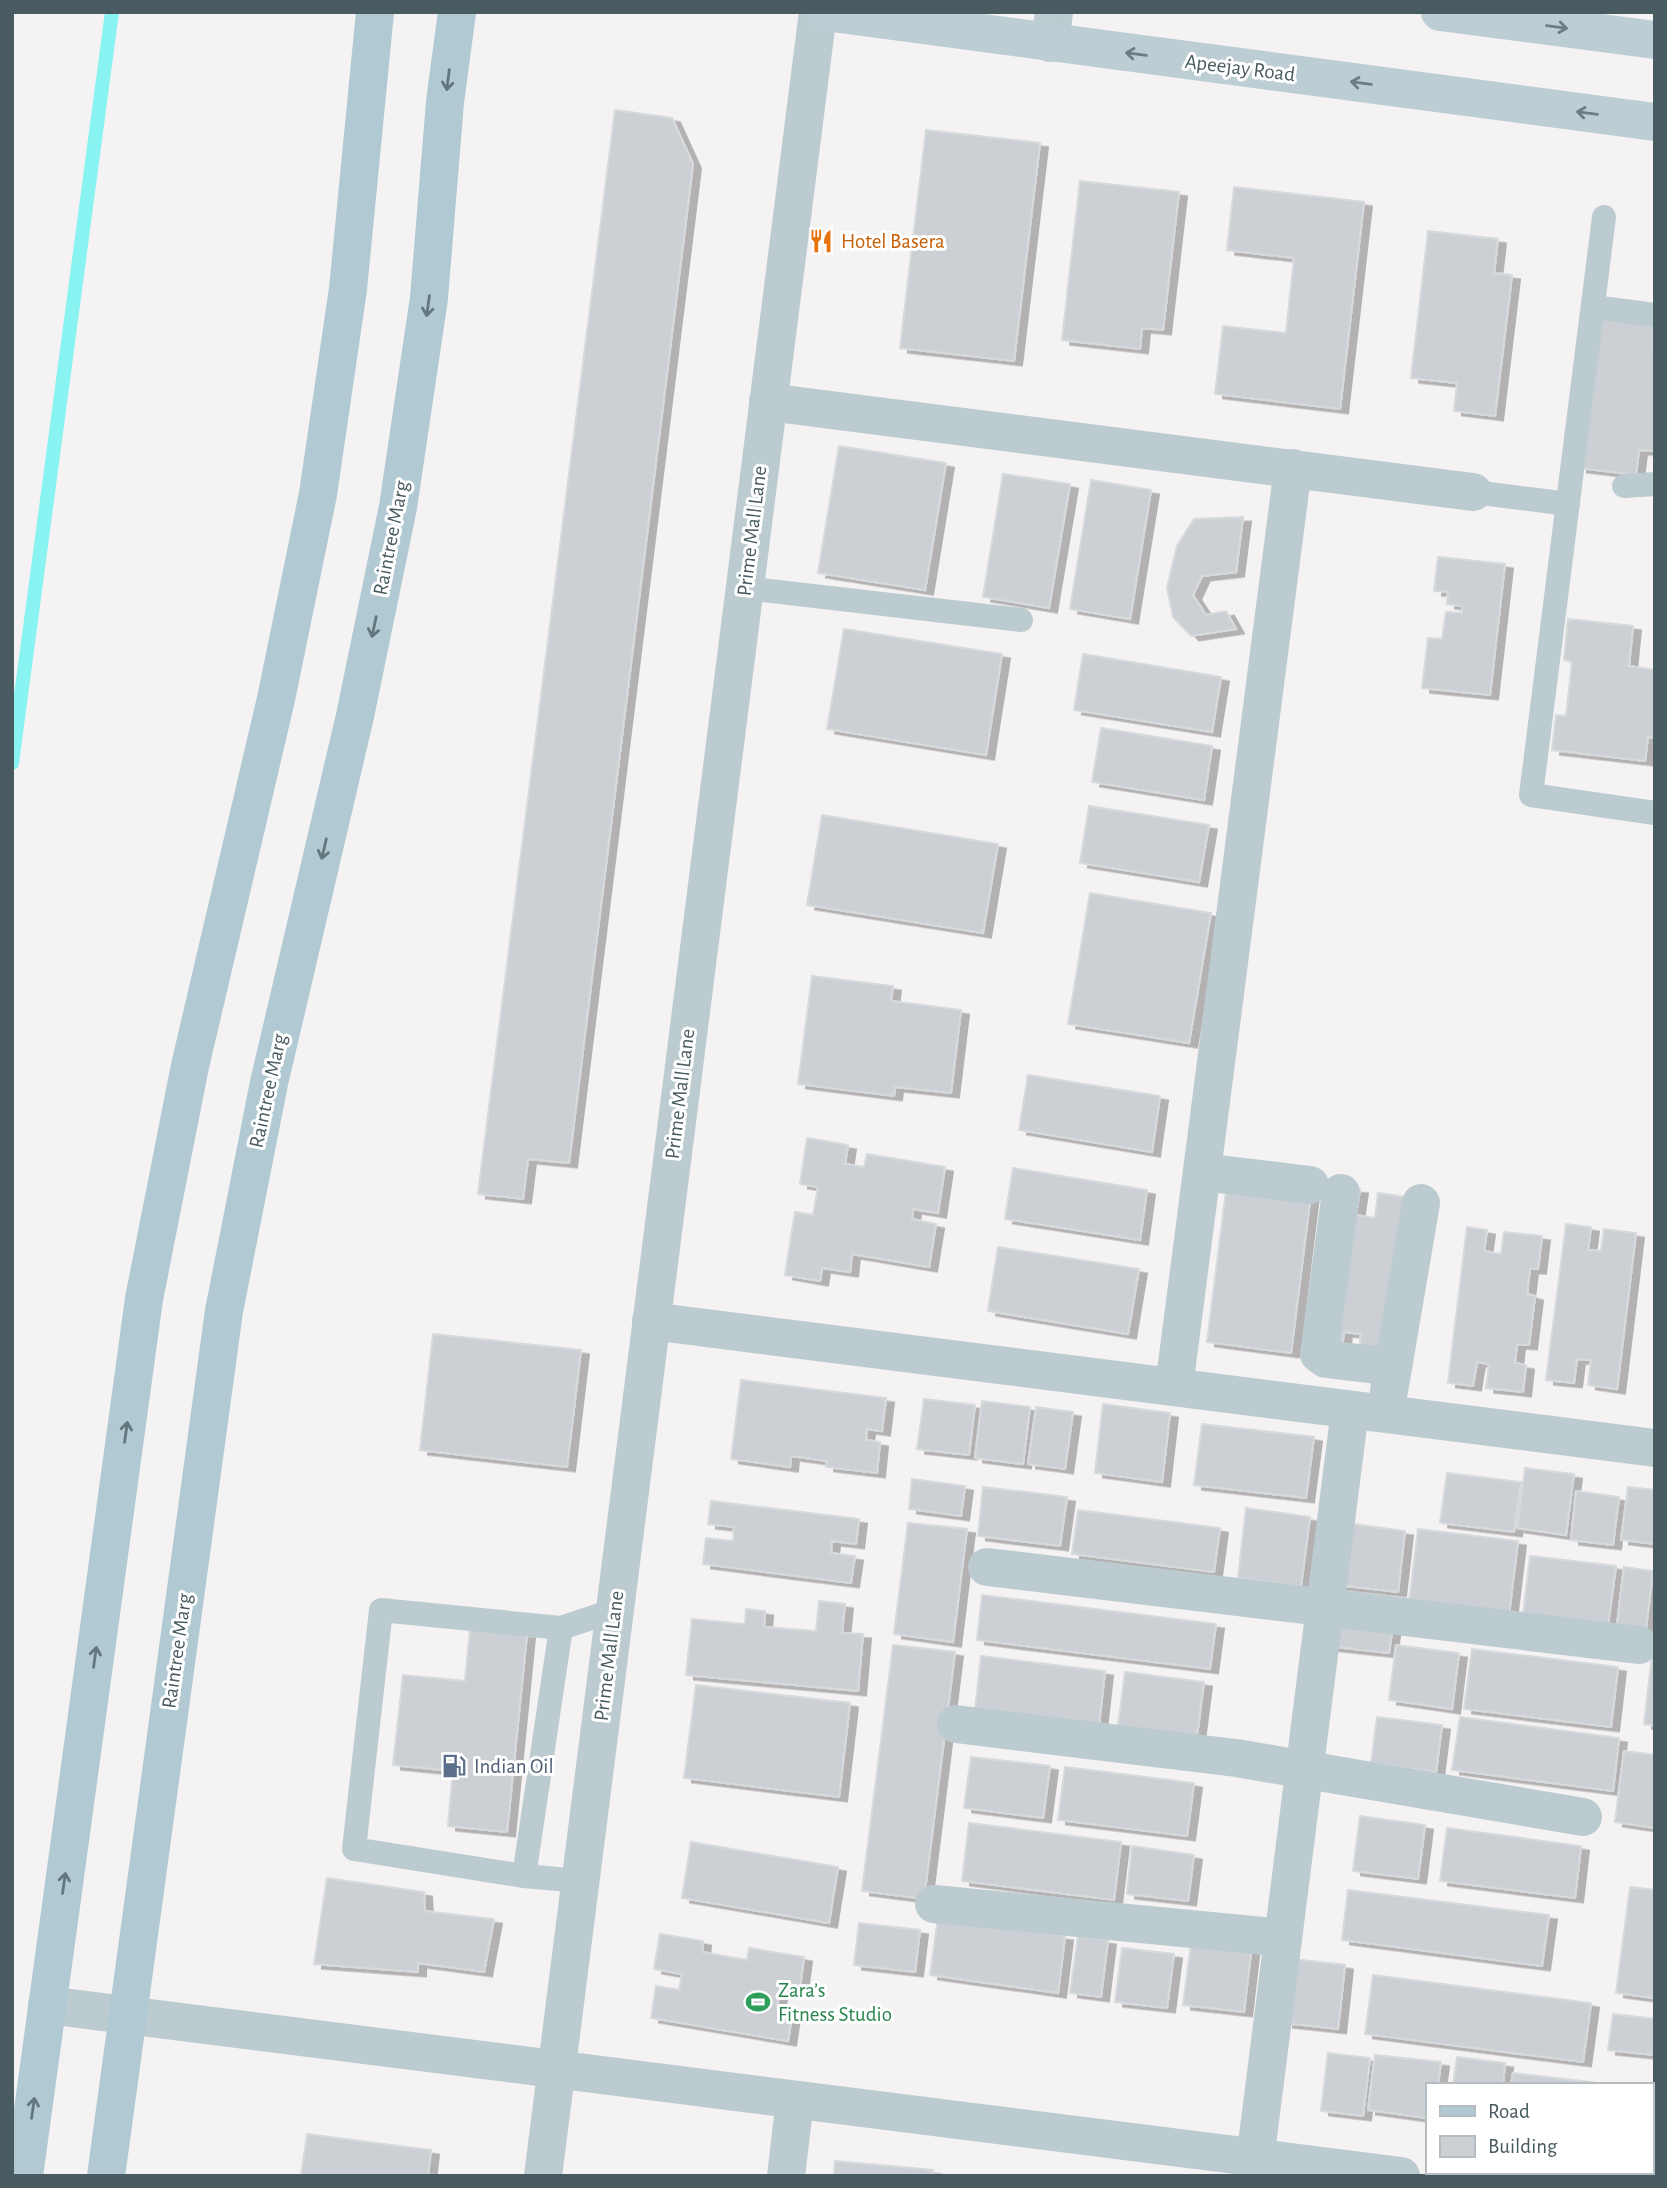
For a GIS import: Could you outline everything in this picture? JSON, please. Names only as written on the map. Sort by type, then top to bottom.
[{"type":"main road","points":[[24,2176],[144,1299],[190,1066],[276,699],[318,494],[348,289],[375,12]]},
{"type":"main road","name":"Raintree Marg","points":[[106,2176],[224,1311],[270,1083],[355,716],[398,507],[429,298],[446,102],[457,12]]},
{"type":"main road","name":"Apeejay Road","points":[[825,12],[1052,27],[1655,122]]},
{"type":"main road","points":[[1440,12],[1655,40]]},
{"type":"street","name":"Prime Mall Lane","points":[[543,2176],[818,12]]},
{"type":"street","points":[[768,402],[1473,492]]},
{"type":"street","points":[[1174,1387],[1293,468]]},
{"type":"street","points":[[1202,1172],[1327,1189]]},
{"type":"street","points":[[1327,1189],[1319,1354],[1325,1359],[1393,1367]]},
{"type":"street","points":[[1298,1403],[1327,1189]]},
{"type":"street","points":[[1254,2167],[1325,1607],[1368,1412],[1393,1367],[1421,1203]]},
{"type":"street","points":[[651,1321],[1655,1448]]},
{"type":"street","points":[[987,1567],[1639,1645]]},
{"type":"street","points":[[956,1724],[1236,1758],[1583,1817]]},
{"type":"street","points":[[934,1904],[1283,1938]]},
{"type":"street","points":[[47,2005],[795,2100],[1254,2167],[1401,2176]]},
{"type":"street","points":[[786,2176],[795,2100]]},
{"type":"lane","points":[[1604,217],[1531,795],[1655,813]]},
{"type":"lane","points":[[1593,307],[1655,315]]},
{"type":"lane","points":[[1624,486],[1655,484]]},
{"type":"lane","points":[[1473,492],[1568,504]]},
{"type":"lane","points":[[745,587],[1021,620]]},
{"type":"lane","points":[[580,1881],[524,1876],[354,1849],[381,1610],[561,1628],[615,1610]]},
{"type":"lane","points":[[524,1876],[561,1628]]},
{"type":"building","points":[[615,110],[672,118],[693,164],[569,1163],[528,1159],[523,1199],[478,1194]]},
{"type":"building","points":[[926,130],[1040,143],[1014,361],[900,348]]},
{"type":"building","points":[[1080,181],[1179,192],[1163,330],[1142,328],[1140,349],[1062,340]]},
{"type":"building","points":[[1234,187],[1364,202],[1340,409],[1215,394],[1223,326],[1286,333],[1294,258],[1227,250]]},
{"type":"building","points":[[1428,231],[1498,239],[1494,273],[1512,275],[1495,416],[1454,411],[1457,383],[1411,378]]},
{"type":"building","points":[[1598,318],[1653,325],[1655,451],[1639,450],[1636,475],[1579,468]]},
{"type":"building","points":[[839,446],[946,463],[925,590],[818,573]]},
{"type":"building","points":[[1003,474],[1070,484],[1049,608],[983,597]]},
{"type":"building","points":[[1091,480],[1151,490],[1130,619],[1070,609]]},
{"type":"building","points":[[1243,517],[1236,572],[1202,576],[1193,595],[1206,615],[1226,611],[1236,629],[1191,636],[1173,617],[1167,588],[1177,546],[1194,519]]},
{"type":"building","points":[[1438,557],[1505,564],[1490,695],[1422,688],[1428,638],[1442,639],[1446,612],[1462,613],[1462,606],[1447,604],[1448,592],[1434,591]]},
{"type":"building","points":[[1568,619],[1633,626],[1629,666],[1655,670],[1655,738],[1648,737],[1645,761],[1552,750],[1556,715],[1566,716],[1572,662],[1564,660]]},
{"type":"building","points":[[844,629],[1002,654],[986,755],[827,729]]},
{"type":"building","points":[[1083,654],[1221,677],[1212,732],[1074,710]]},
{"type":"building","points":[[1101,728],[1212,746],[1204,800],[1092,782]]},
{"type":"building","points":[[1089,806],[1209,825],[1199,882],[1080,863]]},
{"type":"building","points":[[822,815],[998,844],[983,933],[807,905]]},
{"type":"building","points":[[1090,893],[1211,913],[1189,1043],[1068,1024]]},
{"type":"building","points":[[812,976],[893,986],[891,1001],[961,1010],[951,1093],[895,1087],[894,1096],[798,1084]]},
{"type":"building","points":[[1028,1075],[1160,1096],[1152,1152],[1019,1130]]},
{"type":"building","points":[[807,1138],[848,1145],[845,1164],[864,1167],[867,1154],[945,1167],[938,1213],[913,1209],[912,1219],[936,1224],[929,1267],[852,1254],[850,1272],[822,1268],[820,1281],[785,1275],[795,1212],[813,1215],[818,1187],[800,1184]]},
{"type":"building","points":[[1013,1168],[1147,1190],[1140,1240],[1005,1219]]},
{"type":"building","points":[[1227,1183],[1311,1193],[1291,1353],[1207,1342]]},
{"type":"building","points":[[1348,1188],[1360,1189],[1356,1215],[1375,1218],[1378,1193],[1412,1198],[1393,1356],[1359,1351],[1361,1334],[1344,1332],[1341,1356],[1324,1350]]},
{"type":"building","points":[[1566,1224],[1591,1227],[1588,1250],[1601,1251],[1604,1229],[1636,1233],[1617,1389],[1588,1385],[1591,1360],[1577,1359],[1574,1383],[1546,1380]]},
{"type":"building","points":[[1467,1227],[1487,1230],[1484,1251],[1501,1254],[1504,1232],[1542,1236],[1538,1269],[1530,1269],[1527,1294],[1535,1296],[1529,1345],[1517,1344],[1515,1363],[1526,1365],[1523,1392],[1486,1388],[1489,1364],[1477,1362],[1473,1386],[1448,1383]]},
{"type":"building","points":[[998,1247],[1139,1269],[1128,1334],[988,1311]]},
{"type":"building","points":[[433,1334],[581,1350],[567,1467],[420,1450]]},
{"type":"building","points":[[741,1380],[886,1398],[882,1431],[867,1429],[866,1440],[880,1442],[877,1473],[826,1467],[827,1461],[791,1456],[790,1467],[731,1459]]},
{"type":"building","points":[[924,1399],[975,1405],[969,1455],[917,1449]]},
{"type":"building","points":[[982,1401],[1030,1407],[1023,1464],[975,1458]]},
{"type":"building","points":[[1103,1404],[1170,1413],[1162,1482],[1095,1473]]},
{"type":"building","points":[[1036,1407],[1073,1412],[1065,1469],[1028,1464]]},
{"type":"building","points":[[1202,1424],[1314,1437],[1306,1498],[1194,1485]]},
{"type":"building","points":[[1525,1468],[1574,1474],[1566,1535],[1517,1528]]},
{"type":"building","points":[[1447,1473],[1521,1482],[1514,1532],[1440,1523]]},
{"type":"building","points":[[912,1479],[965,1486],[961,1516],[909,1509]]},
{"type":"building","points":[[983,1487],[1067,1497],[1060,1546],[978,1536]]},
{"type":"building","points":[[1628,1487],[1655,1490],[1655,1544],[1621,1540]]},
{"type":"building","points":[[1576,1491],[1619,1497],[1613,1545],[1571,1540]]},
{"type":"building","points":[[711,1501],[859,1519],[856,1544],[832,1541],[831,1553],[855,1556],[851,1583],[703,1564],[706,1538],[733,1541],[734,1527],[708,1524]]},
{"type":"building","points":[[1246,1508],[1310,1517],[1301,1586],[1238,1578]]},
{"type":"building","points":[[1078,1510],[1220,1528],[1214,1572],[1072,1554]]},
{"type":"building","points":[[908,1523],[967,1529],[953,1642],[894,1634]]},
{"type":"building","points":[[1345,1523],[1405,1531],[1398,1592],[1338,1585]]},
{"type":"building","points":[[1418,1529],[1518,1541],[1509,1615],[1409,1603]]},
{"type":"building","points":[[1530,1556],[1616,1566],[1608,1625],[1523,1615]]},
{"type":"building","points":[[1624,1567],[1653,1571],[1646,1628],[1617,1625]]},
{"type":"building","points":[[982,1595],[1216,1624],[1210,1669],[977,1640]]},
{"type":"building","points":[[819,1601],[845,1604],[842,1633],[863,1634],[858,1691],[686,1675],[692,1619],[745,1624],[746,1609],[765,1611],[764,1627],[816,1631]]},
{"type":"building","points":[[1331,1616],[1393,1625],[1389,1653],[1327,1646]]},
{"type":"building","points":[[470,1629],[527,1634],[507,1832],[448,1826],[453,1771],[393,1765],[403,1675],[465,1681]]},
{"type":"building","points":[[1655,1629],[1655,1726],[1644,1724]]},
{"type":"building","points":[[893,1645],[955,1652],[924,1899],[862,1891]]},
{"type":"building","points":[[1396,1645],[1459,1653],[1452,1709],[1389,1700]]},
{"type":"building","points":[[1472,1649],[1618,1667],[1611,1727],[1464,1709]]},
{"type":"building","points":[[981,1656],[1105,1671],[1099,1725],[975,1710]]},
{"type":"building","points":[[1125,1672],[1204,1682],[1197,1736],[1118,1726]]},
{"type":"building","points":[[696,1685],[850,1703],[839,1797],[684,1778]]},
{"type":"building","points":[[1377,1717],[1442,1725],[1436,1772],[1371,1763]]},
{"type":"building","points":[[1460,1717],[1619,1738],[1613,1791],[1452,1770]]},
{"type":"building","points":[[1624,1751],[1655,1755],[1655,1828],[1615,1822]]},
{"type":"building","points":[[971,1757],[1050,1766],[1043,1818],[964,1808]]},
{"type":"building","points":[[1065,1767],[1194,1783],[1187,1836],[1058,1820]]},
{"type":"building","points":[[1360,1816],[1425,1825],[1418,1879],[1353,1871]]},
{"type":"building","points":[[969,1823],[1121,1842],[1114,1900],[962,1881]]},
{"type":"building","points":[[1447,1828],[1581,1846],[1575,1898],[1440,1881]]},
{"type":"building","points":[[691,1842],[838,1867],[829,1923],[682,1898]]},
{"type":"building","points":[[1132,1846],[1194,1855],[1188,1901],[1127,1894]]},
{"type":"building","points":[[327,1878],[424,1892],[425,1911],[494,1919],[484,1972],[418,1963],[418,1972],[314,1964]]},
{"type":"building","points":[[1630,1887],[1655,1890],[1655,1998],[1616,1993]]},
{"type":"building","points":[[1348,1890],[1549,1915],[1542,1966],[1342,1940]]},
{"type":"building","points":[[938,1918],[1065,1936],[1058,1993],[930,1975]]},
{"type":"building","points":[[859,1923],[920,1930],[915,1972],[854,1965]]},
{"type":"building","points":[[660,1934],[703,1941],[702,1952],[747,1960],[749,1948],[804,1957],[800,1987],[781,1984],[777,2007],[793,2009],[788,2041],[651,2018],[656,1986],[679,1990],[682,1974],[654,1969]]},
{"type":"building","points":[[1078,1936],[1108,1940],[1101,1997],[1070,1993]]},
{"type":"building","points":[[1192,1936],[1252,1944],[1244,2012],[1183,2005]]},
{"type":"building","points":[[1122,1948],[1174,1954],[1167,2008],[1115,2002]]},
{"type":"building","points":[[1293,1959],[1345,1965],[1338,2029],[1285,2023]]},
{"type":"building","points":[[1373,1975],[1591,2003],[1583,2062],[1365,2034]]},
{"type":"building","points":[[1613,2014],[1655,2019],[1655,2055],[1608,2050]]},
{"type":"building","points":[[1328,2053],[1370,2058],[1363,2116],[1321,2111]]},
{"type":"building","points":[[1375,2055],[1441,2062],[1438,2083],[1426,2083],[1426,2118],[1368,2110]]},
{"type":"building","points":[[1457,2057],[1505,2063],[1503,2083],[1453,2083]]},
{"type":"building","points":[[1513,2073],[1598,2083],[1511,2083]]},
{"type":"building","points":[[1653,2092],[1655,2093],[1653,2148]]},
{"type":"building","points":[[307,2134],[431,2150],[428,2176],[301,2176]]},
{"type":"building","points":[[835,2161],[933,2170],[932,2176],[834,2176]]},
{"type":"waterway","points":[[12,763],[112,12]]},
{"type":"place","name":"Hotel Basera","points":[[821,241]]},
{"type":"place","name":"Indian Oil","points":[[454,1766]]},
{"type":"place","name":"Zara’s Fitness Studio","points":[[758,2002]]}]
